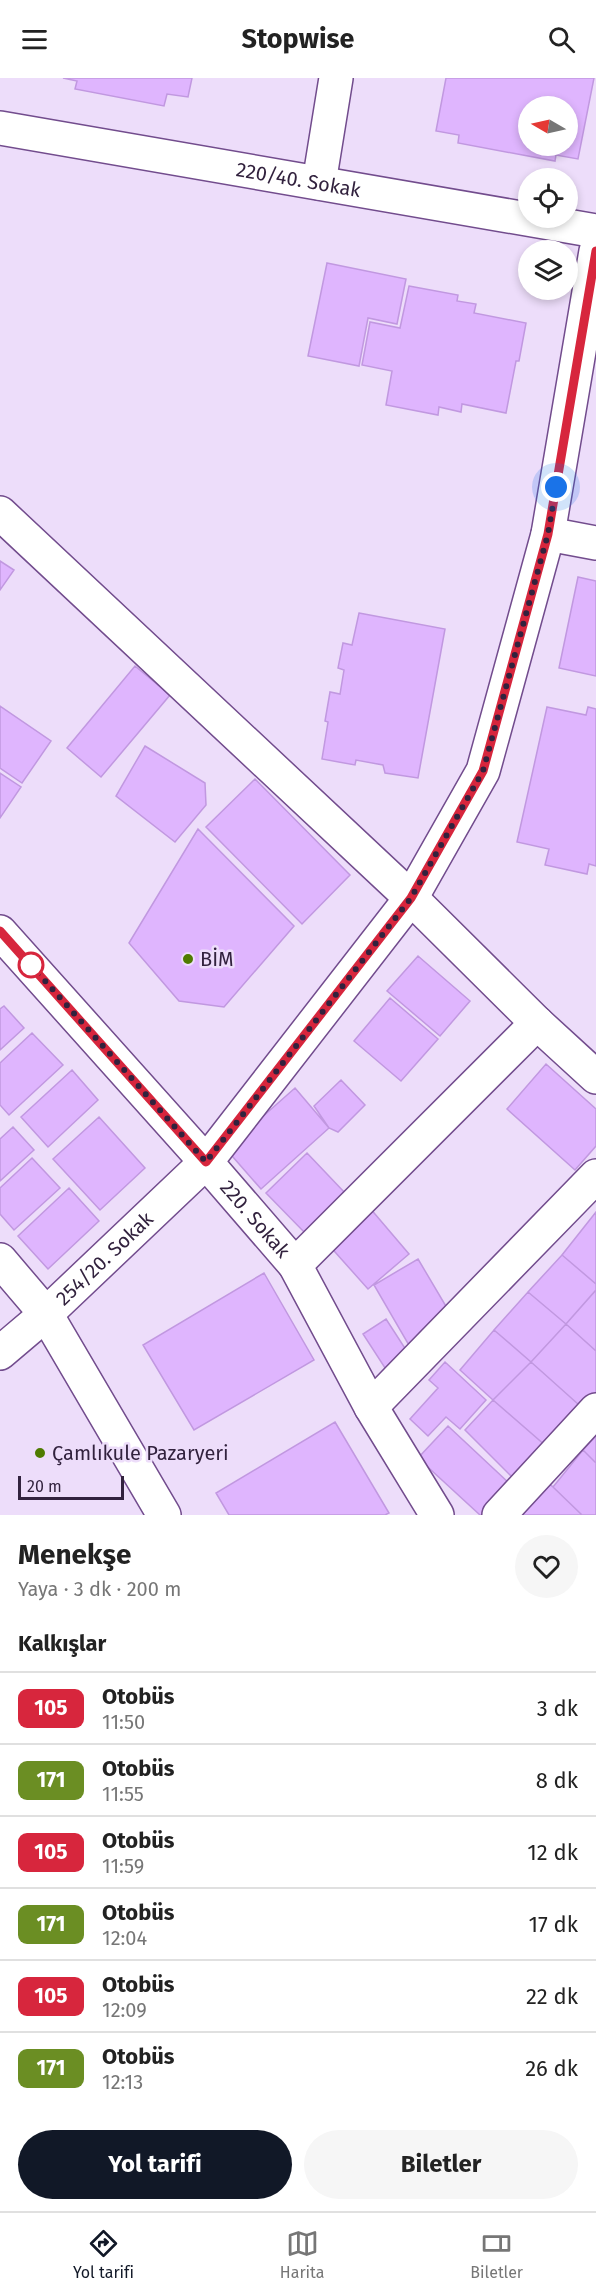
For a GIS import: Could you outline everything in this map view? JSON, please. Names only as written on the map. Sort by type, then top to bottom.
[{"type":"street","points":[[319,183],[336,78]]},
{"type":"street","name":"220/40. Sokak","points":[[0,128],[596,231]]},
{"type":"street","name":"254/20. Sokak","points":[[0,1353],[46,1314],[206,1162],[411,898],[483,771],[548,534],[596,251]]},
{"type":"street","points":[[0,513],[411,898],[537,1023],[596,1077]]},
{"type":"street","points":[[548,534],[596,543]]},
{"type":"street","name":"220. Sokak","points":[[0,932],[295,1265],[371,1407],[437,1515]]},
{"type":"street","points":[[295,1265],[537,1023]]},
{"type":"street","points":[[371,1407],[596,1176]]},
{"type":"street","points":[[0,1260],[46,1314],[164,1515]]},
{"type":"street","points":[[499,1515],[596,1410]]},
{"type":"building","points":[[63,78],[192,78],[188,97],[167,94],[164,106],[75,89],[77,81]]},
{"type":"building","points":[[446,78],[594,78],[578,159],[562,156],[578,156],[578,96],[518,96],[518,154],[458,143],[459,135],[436,131]]},
{"type":"building","points":[[528,156],[556,156],[555,161]]},
{"type":"building","points":[[327,263],[406,279],[397,324],[368,318],[359,366],[308,356]]},
{"type":"building","points":[[409,286],[458,295],[457,301],[476,304],[474,313],[526,323],[506,413],[462,404],[461,412],[439,407],[438,415],[386,405],[392,371],[362,365],[370,322],[400,328]]},
{"type":"building","points":[[0,561],[14,570],[0,590]]},
{"type":"building","points":[[578,577],[596,581],[596,676],[559,668]]},
{"type":"building","points":[[359,613],[445,629],[418,778],[385,773],[383,765],[356,760],[355,765],[322,759],[330,692],[340,694],[344,670],[338,668],[343,643],[352,645]]},
{"type":"building","points":[[135,666],[170,695],[101,777],[67,748]]},
{"type":"building","points":[[0,706],[51,741],[22,783],[0,768]]},
{"type":"building","points":[[547,707],[586,715],[588,707],[596,709],[596,866],[589,864],[587,874],[545,865],[549,849],[517,842]]},
{"type":"building","points":[[145,746],[205,783],[206,805],[175,842],[116,796]]},
{"type":"building","points":[[0,773],[21,787],[0,818]]},
{"type":"building","points":[[255,779],[350,875],[302,924],[206,827]]},
{"type":"building","points":[[198,829],[294,926],[224,1007],[179,1001],[129,943]]},
{"type":"building","points":[[418,956],[470,1001],[440,1036],[387,991]]},
{"type":"building","points":[[390,998],[438,1039],[401,1081],[354,1041]]},
{"type":"building","points":[[4,1006],[24,1028],[0,1050],[0,1009]]},
{"type":"building","points":[[32,1033],[63,1065],[9,1115],[0,1105],[0,1063]]},
{"type":"building","points":[[546,1064],[596,1109],[596,1146],[575,1170],[507,1109]]},
{"type":"building","points":[[72,1070],[98,1100],[48,1147],[21,1117]]},
{"type":"building","points":[[341,1080],[365,1105],[338,1132],[329,1128],[314,1106]]},
{"type":"building","points":[[295,1088],[329,1128],[261,1189],[226,1149]]},
{"type":"building","points":[[99,1117],[145,1168],[100,1210],[53,1159]]},
{"type":"building","points":[[13,1127],[34,1150],[0,1181],[0,1139]]},
{"type":"building","points":[[307,1153],[346,1194],[306,1234],[266,1193]]},
{"type":"building","points":[[32,1158],[60,1188],[14,1230],[0,1214],[0,1188]]},
{"type":"building","points":[[69,1188],[99,1221],[48,1269],[18,1236]]},
{"type":"building","points":[[369,1207],[409,1254],[368,1289],[327,1243]]},
{"type":"building","points":[[596,1212],[596,1284],[562,1255]]},
{"type":"building","points":[[562,1255],[596,1284],[596,1290],[566,1324],[528,1292]]},
{"type":"building","points":[[418,1259],[447,1308],[410,1347],[374,1285]]},
{"type":"building","points":[[264,1273],[314,1360],[194,1430],[143,1345]]},
{"type":"building","points":[[596,1290],[596,1351],[566,1324]]},
{"type":"building","points":[[528,1292],[566,1324],[531,1362],[494,1330]]},
{"type":"building","points":[[386,1319],[410,1356],[387,1371],[363,1334]]},
{"type":"building","points":[[566,1324],[596,1351],[596,1404],[588,1413],[531,1362]]},
{"type":"building","points":[[494,1330],[531,1362],[493,1400],[460,1370]]},
{"type":"building","points":[[445,1362],[486,1400],[460,1429],[446,1417],[428,1436],[410,1419],[438,1388],[429,1380]]},
{"type":"building","points":[[531,1362],[588,1413],[554,1453],[493,1400]]},
{"type":"building","points":[[493,1400],[554,1453],[521,1486],[465,1430]]},
{"type":"building","points":[[335,1422],[389,1513],[385,1515],[229,1515],[216,1493]]},
{"type":"building","points":[[448,1426],[511,1485],[484,1515],[480,1515],[418,1458]]},
{"type":"building","points":[[596,1436],[596,1463],[583,1450]]},
{"type":"building","points":[[583,1450],[596,1463],[596,1515],[582,1515],[553,1487]]},
{"type":"building","points":[[543,1478],[553,1487],[582,1515],[518,1515]]},
{"type":"bus line","name":"105","points":[[0,931],[206,1162],[411,898],[483,771],[548,534],[596,251]]},
{"type":"place","name":"BİM","points":[[188,959]]},
{"type":"place","name":"Çamlıkule Pazaryeri","points":[[40,1453]]},
{"type":"route","points":[[31,965],[206,1162],[411,898],[483,771],[548,534],[556,487]]}]
